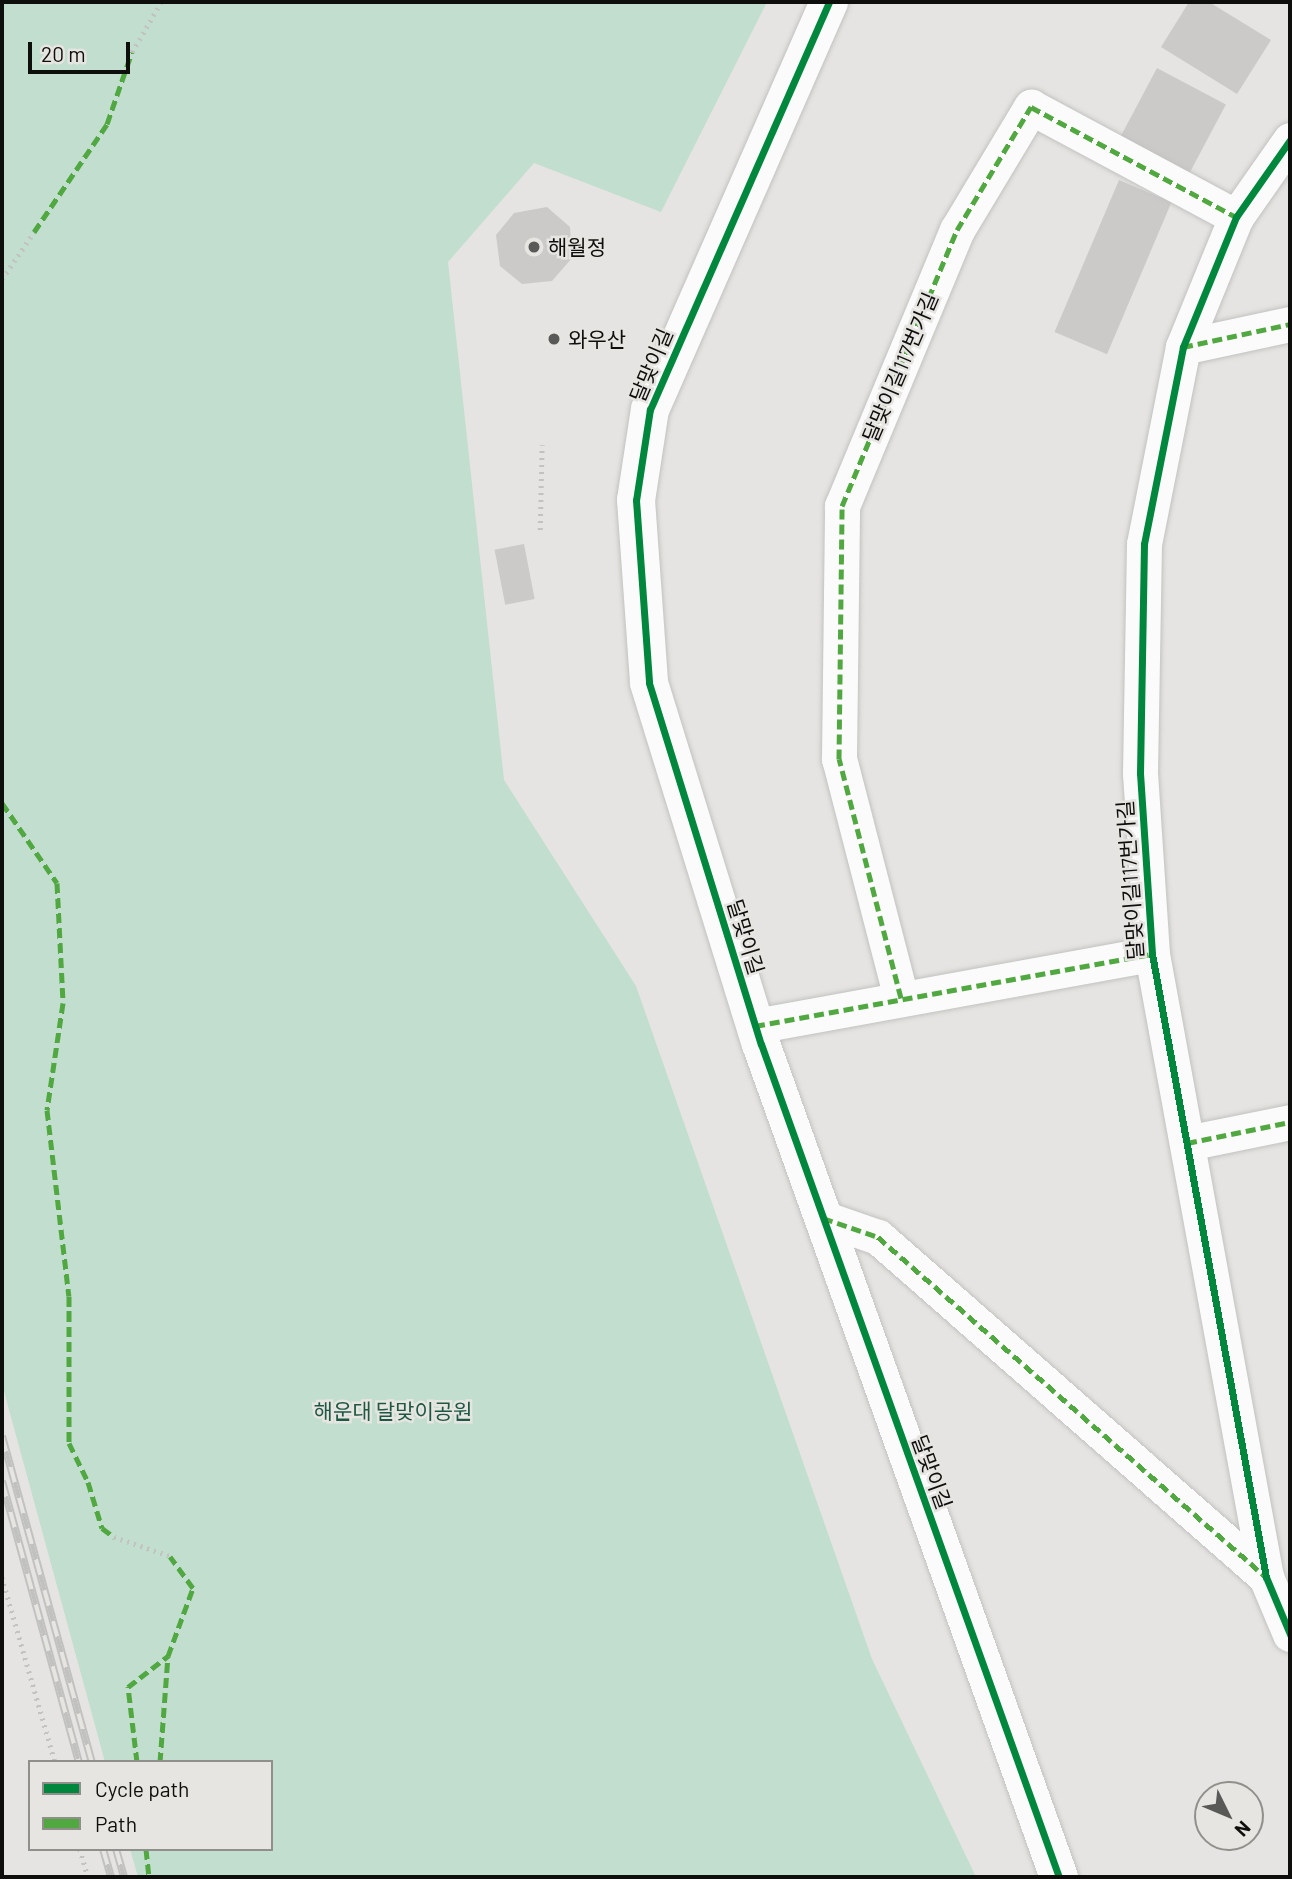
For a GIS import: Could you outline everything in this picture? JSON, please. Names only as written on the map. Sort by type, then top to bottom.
[{"type":"street","name":"달맞이길","points":[[829,2],[650,409],[636,500],[649,683],[755,1026],[1059,1877]]},
{"type":"street","name":"달맞이길117번가길","points":[[901,998],[839,759],[842,506],[957,230],[1031,107],[1236,217]]},
{"type":"street","name":"달맞이길117번가길","points":[[1290,140],[1236,217],[1183,347],[1143,544],[1140,773],[1152,954],[1266,1577],[1290,1634]]},
{"type":"street","points":[[1183,347],[1290,324]]},
{"type":"street","points":[[755,1026],[1152,954]]},
{"type":"street","points":[[1187,1143],[1290,1122]]},
{"type":"street","points":[[823,1218],[878,1237],[1266,1577]]},
{"type":"path","points":[[132,52],[162,2]]},
{"type":"path","points":[[2,279],[34,232]]},
{"type":"path","points":[[540,530],[542,445]]},
{"type":"path","points":[[114,1537],[170,1556]]},
{"type":"path","points":[[2,1577],[54,1760]]},
{"type":"path","points":[[81,1851],[88,1877]]},
{"type":"green space","name":"해운대 달맞이공원","points":[[2,2],[767,2],[661,212],[534,163],[448,262],[504,780],[636,986],[872,1659],[976,1877],[138,1877],[131,1851],[273,1851],[273,1760],[104,1760],[2,1384]]},
{"type":"building","points":[[1189,2],[1209,2],[1271,40],[1237,94],[1161,47]]},
{"type":"building","points":[[1157,68],[1226,105],[1188,176],[1119,140]]},
{"type":"building","points":[[1119,180],[1171,202],[1107,354],[1055,332]]},
{"type":"building","name":"해월정","points":[[547,207],[570,227],[572,258],[552,281],[522,284],[500,266],[496,235],[514,213]]},
{"type":"building","points":[[524,544],[535,599],[505,605],[495,550]]},
{"type":"railway","points":[[2,1436],[91,1760]]},
{"type":"railway","points":[[2,1481],[78,1760]]},
{"type":"railway","points":[[104,1851],[111,1877]]},
{"type":"railway","points":[[117,1851],[124,1877]]},
{"type":"marked path","points":[[34,232],[107,124],[132,52]]},
{"type":"marked path","points":[[901,998],[839,759],[842,506],[957,230],[1031,107],[1236,217]]},
{"type":"marked path","points":[[1183,347],[1290,324]]},
{"type":"marked path","points":[[2,803],[57,883],[63,1003],[47,1110],[69,1296],[69,1443],[88,1482],[102,1528],[114,1537]]},
{"type":"marked path","points":[[755,1026],[1152,954]]},
{"type":"marked path","points":[[1187,1143],[1290,1122]]},
{"type":"marked path","points":[[823,1218],[878,1237],[1266,1577]]},
{"type":"marked path","points":[[160,1760],[168,1656],[193,1588],[170,1556]]},
{"type":"marked path","points":[[137,1760],[128,1687],[168,1656]]},
{"type":"marked path","points":[[146,1851],[149,1877]]},
{"type":"cycle path","points":[[829,2],[650,409],[636,500],[649,683],[761,1044],[1059,1877]]},
{"type":"cycle path","points":[[1290,140],[1236,217],[1183,347],[1144,544],[1140,773],[1152,954],[1266,1577],[1290,1634]]},
{"type":"place","name":"해월정","points":[[534,247]]},
{"type":"place","name":"와우산","points":[[554,339]]}]
